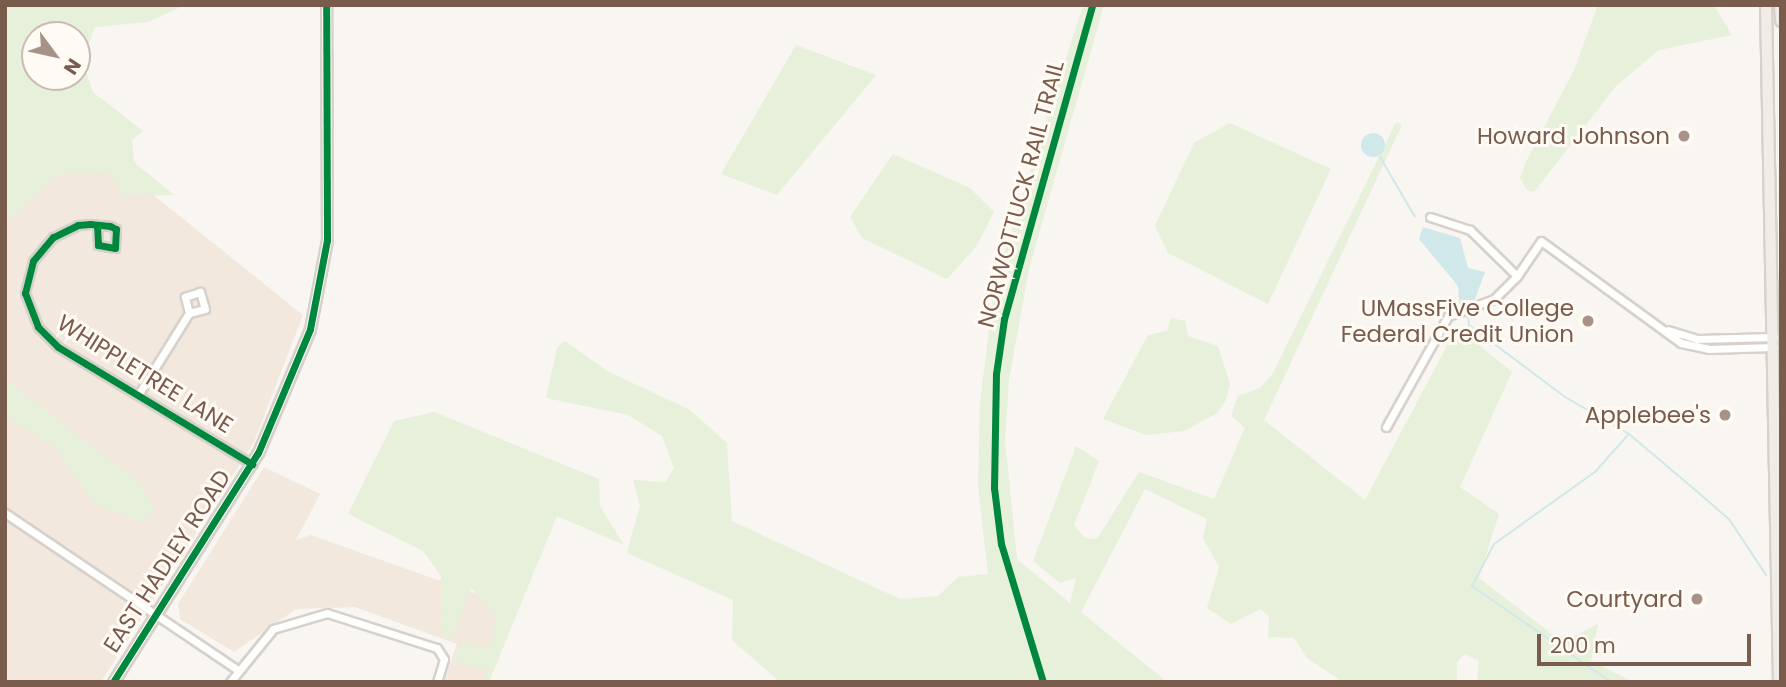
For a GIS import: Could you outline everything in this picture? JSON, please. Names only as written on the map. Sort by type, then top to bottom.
[{"type":"highway","points":[[1766,5],[1779,682]]},
{"type":"highway","points":[[1780,5],[1781,21]]},
{"type":"street","name":"EAST HADLEY ROAD","points":[[113,682],[252,464],[286,396],[323,276],[326,9]]},
{"type":"street","points":[[1430,217],[1470,230],[1517,276]]},
{"type":"street","name":"WHIPPLETREE LANE","points":[[97,225],[70,228],[46,244],[27,274],[27,303],[52,343],[252,464]]},
{"type":"street","points":[[1386,427],[1404,404],[1438,330],[1456,311],[1500,295],[1541,241],[1649,320],[1697,339],[1774,342]]},
{"type":"street","points":[[138,395],[189,313]]},
{"type":"street","points":[[5,513],[237,670]]},
{"type":"street","points":[[230,682],[237,670],[274,629],[321,614],[369,622],[441,652],[437,682]]},
{"type":"shaded area","points":[[90,144],[303,315],[254,442],[101,682],[5,682],[5,223]]},
{"type":"shaded area","points":[[264,467],[320,494],[296,540],[311,535],[516,608],[488,682],[443,682],[457,644],[355,607],[296,609],[234,652],[180,619],[178,604]]},
{"type":"green space","points":[[5,5],[185,5],[148,22],[95,27],[91,37],[91,21],[21,21],[21,91],[91,91],[91,86],[93,92],[143,131],[132,140],[134,162],[174,195],[125,196],[108,172],[57,175],[5,223]]},
{"type":"green space","points":[[1083,5],[1104,5],[1029,269],[1009,380],[1005,440],[1017,559],[1070,603],[1076,578],[1060,583],[1033,561],[1076,446],[1099,461],[1074,525],[1085,538],[1097,539],[1139,472],[1214,499],[1245,428],[1231,416],[1238,396],[1260,388],[1272,375],[1396,122],[1402,125],[1264,420],[1365,500],[1457,327],[1512,372],[1460,487],[1499,514],[1479,578],[1552,634],[1571,638],[1598,624],[1591,661],[1633,682],[1477,682],[1479,661],[1465,654],[1457,662],[1457,682],[1343,682],[1307,658],[1294,638],[1268,637],[1269,616],[1261,609],[1231,624],[1207,608],[1219,567],[1203,538],[1207,519],[1145,489],[1081,612],[1167,682],[780,682],[732,640],[733,600],[627,553],[640,505],[633,480],[665,482],[674,468],[662,436],[628,415],[546,398],[557,348],[565,341],[607,371],[690,410],[727,443],[732,521],[900,599],[938,596],[958,577],[988,574],[978,485],[980,402],[995,282]]},
{"type":"green space","points":[[1598,5],[1714,5],[1732,35],[1659,50],[1616,86],[1534,192],[1527,190],[1520,178],[1526,162],[1574,70]]},
{"type":"green space","points":[[796,45],[876,75],[777,195],[721,174]]},
{"type":"green space","points":[[1230,123],[1331,169],[1268,304],[1168,253],[1155,226],[1194,143]]},
{"type":"green space","points":[[893,154],[970,188],[994,212],[976,247],[947,279],[862,238],[850,217]]},
{"type":"green space","points":[[1171,318],[1185,321],[1188,336],[1218,346],[1230,384],[1226,400],[1216,414],[1184,431],[1146,435],[1103,419],[1148,335],[1167,331]]},
{"type":"green space","points":[[5,379],[141,484],[155,509],[143,523],[95,505],[55,447],[5,416]]},
{"type":"green space","points":[[434,412],[599,479],[600,506],[624,545],[557,516],[489,682],[481,682],[487,670],[454,660],[462,641],[489,650],[496,616],[471,588],[453,638],[442,638],[441,576],[423,551],[348,514],[394,421]]},
{"type":"water","points":[[1368,133],[1378,133],[1385,140],[1385,150],[1378,157],[1368,157],[1361,150],[1361,140]]},
{"type":"water","points":[[1423,227],[1460,238],[1468,268],[1485,272],[1468,318],[1460,317],[1458,286],[1419,239]]},
{"type":"waterway","points":[[1380,157],[1415,217]]},
{"type":"waterway","points":[[1468,317],[1469,325],[1565,397],[1629,434],[1729,519],[1766,575]]},
{"type":"waterway","points":[[1611,682],[1472,586],[1494,544],[1595,472],[1628,435]]},
{"type":"cycle path","points":[[113,682],[258,453],[310,329],[327,240],[326,5]]},
{"type":"cycle path","name":"NORWOTTUCK RAIL TRAIL","points":[[1043,682],[1001,544],[994,488],[996,374],[1004,319],[1092,5]]},
{"type":"cycle path","points":[[97,225],[98,245],[115,248],[116,229],[110,226],[90,224],[78,225],[53,237],[33,261],[25,293],[38,327],[58,347],[252,464]]},
{"type":"place","name":"Howard Johnson","points":[[1684,136]]},
{"type":"place","name":"UMassFive College Federal Credit Union","points":[[1588,321]]},
{"type":"place","name":"Applebee's","points":[[1725,415]]},
{"type":"place","name":"Courtyard","points":[[1697,599]]}]
